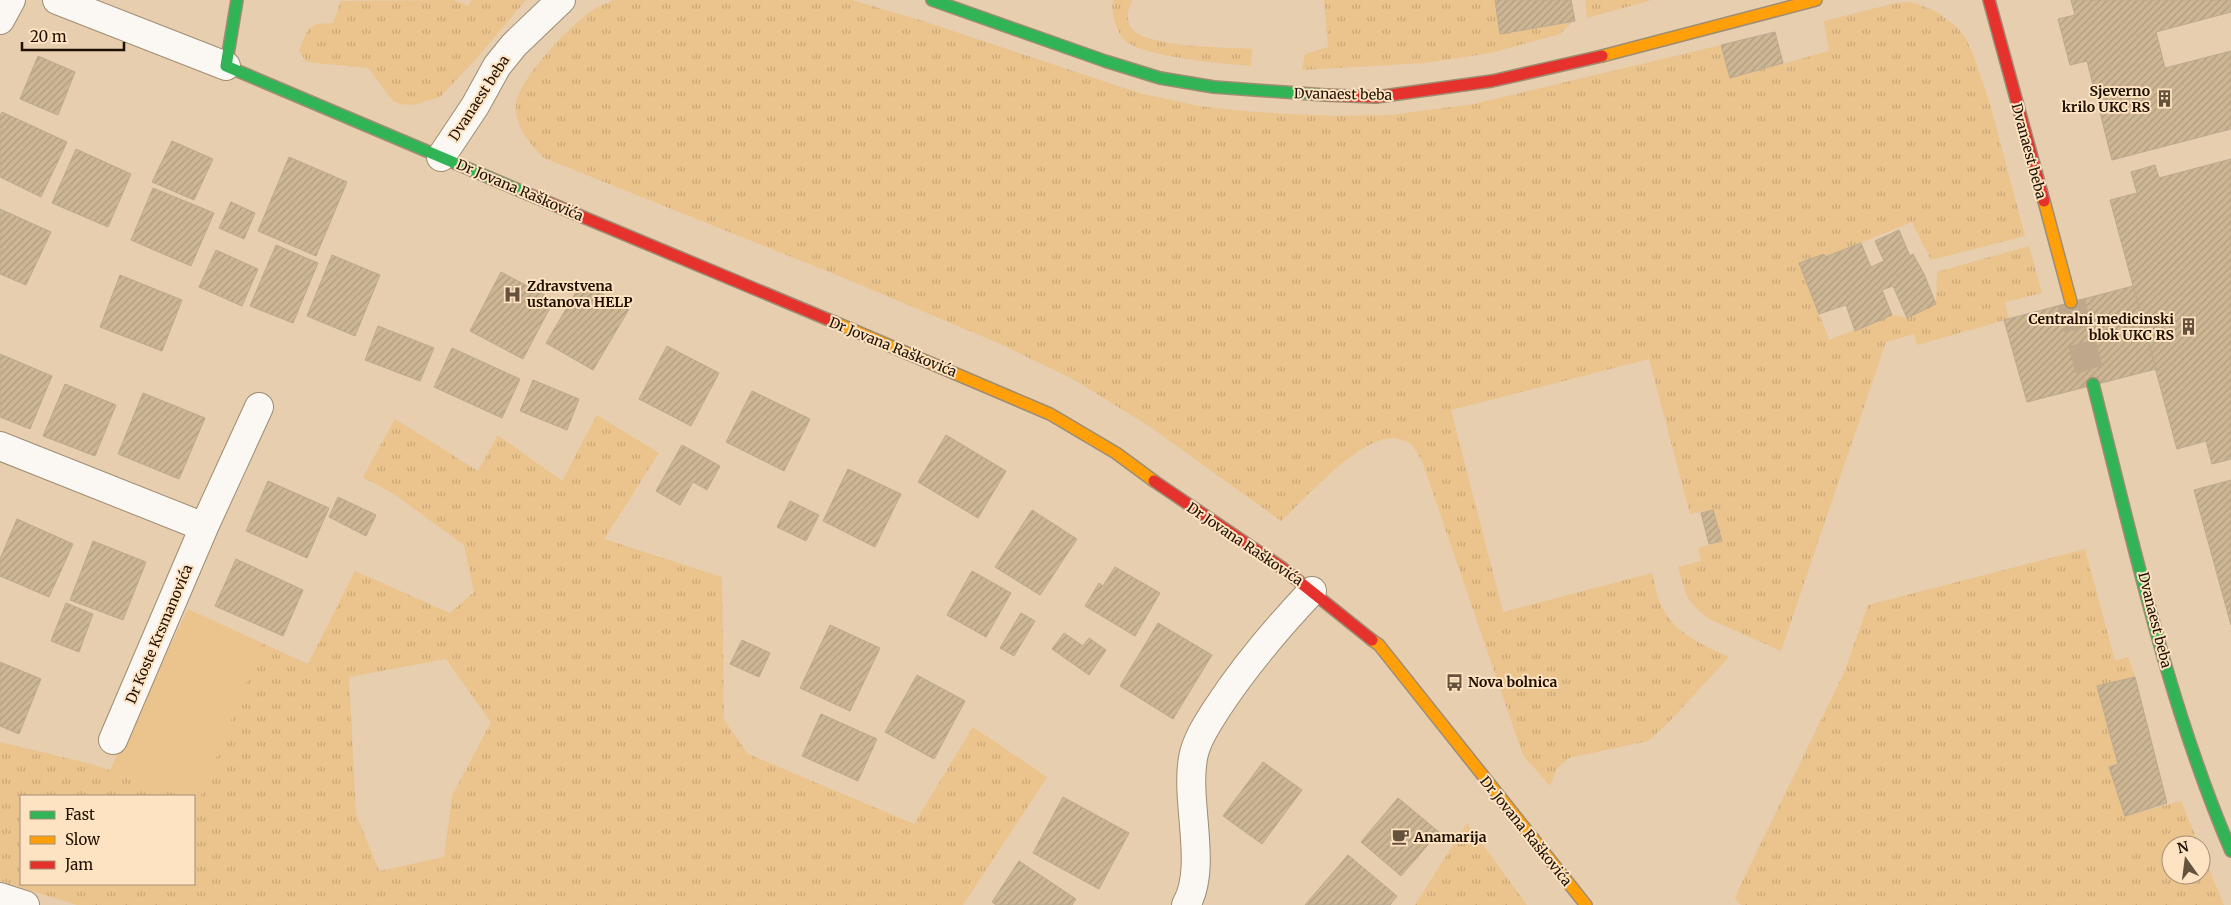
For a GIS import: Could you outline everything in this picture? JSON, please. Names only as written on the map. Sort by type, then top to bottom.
[{"type":"street","points":[[0,20],[11,0]]},
{"type":"street","name":"Dr Jovana Raškovića","points":[[57,0],[226,66],[968,378],[1050,414],[1116,453],[1184,503],[1281,567],[1379,645],[1586,905]]},
{"type":"street","points":[[226,66],[237,0]]},
{"type":"street","name":"Dvanaest beba","points":[[441,157],[475,106],[497,66],[514,45],[561,0]]},
{"type":"street","name":"Dvanaest beba","points":[[932,0],[1050,40],[1105,61],[1160,78],[1214,87],[1308,95],[1376,97],[1492,81],[1564,66],[1816,0]]},
{"type":"street","name":"Dvanaest beba","points":[[1989,0],[2071,302]]},
{"type":"street","name":"Dvanaest beba","points":[[2093,384],[2163,656],[2207,795],[2231,851]]},
{"type":"street","name":"Dr Koste Krsmanovića","points":[[113,740],[204,527],[259,407]]},
{"type":"street","points":[[0,446],[204,527]]},
{"type":"street","points":[[1186,905],[1195,880],[1190,790],[1193,756],[1204,729],[1237,677],[1312,591]]},
{"type":"street","points":[[0,897],[25,905]]},
{"type":"green space","points":[[453,0],[469,6],[471,0],[526,0],[474,61],[440,97],[413,105],[400,104],[393,101],[368,68],[306,62],[299,50],[308,29],[317,24],[333,23],[341,1]]},
{"type":"green space","points":[[614,0],[852,0],[926,22],[1139,93],[1199,106],[1242,111],[1335,116],[1390,115],[1474,104],[1721,45],[1730,78],[1829,51],[1824,21],[1896,3],[1912,2],[1935,11],[1957,27],[1966,39],[1990,104],[2025,236],[1931,260],[1912,222],[1825,257],[1824,254],[1800,263],[1829,340],[1892,315],[1907,318],[1936,304],[1937,272],[2029,246],[2042,293],[2005,302],[2009,319],[1917,345],[1914,334],[1886,342],[1781,651],[1709,619],[1687,597],[1678,567],[1701,561],[1698,548],[1722,541],[1713,510],[1690,514],[1649,359],[1451,410],[1503,612],[1652,573],[1660,603],[1674,624],[1691,638],[1729,657],[1668,723],[1648,741],[1569,758],[1557,768],[1550,786],[1523,755],[1422,461],[1411,443],[1392,438],[1378,441],[1364,448],[1348,458],[1318,484],[1281,521],[1152,428],[1073,379],[998,343],[849,280],[544,158],[520,128],[516,113],[519,94],[536,66],[562,37],[596,8]]},
{"type":"green space","points":[[1113,0],[1132,0],[1128,11],[1128,22],[1132,29],[1141,35],[1171,43],[1252,49],[1251,66],[1168,56],[1137,47],[1123,39],[1117,29],[1113,16]]},
{"type":"green space","points":[[1324,0],[1495,0],[1501,34],[1572,22],[1560,34],[1491,53],[1425,63],[1302,70],[1305,54],[1328,47]]},
{"type":"green space","points":[[1585,0],[1652,0],[1587,18]]},
{"type":"green space","points":[[597,415],[659,453],[604,539],[722,577],[724,720],[748,754],[914,824],[973,727],[1047,777],[963,905],[77,905],[0,881],[0,742],[95,765],[179,795],[20,795],[20,885],[195,885],[195,800],[198,802],[262,643],[308,664],[355,571],[450,613],[474,592],[464,545],[394,494],[363,477],[395,419],[478,471],[498,435],[562,481]],"holes":[[[446,659],[491,722],[452,796],[444,857],[379,871],[356,814],[349,677]]]},
{"type":"green space","points":[[2085,549],[2115,661],[2128,657],[2135,677],[2097,686],[2118,764],[2109,767],[2125,816],[2181,801],[2195,835],[2161,835],[2161,885],[2211,885],[2211,874],[2224,905],[1741,905],[1735,898],[1844,673],[1868,605]]},
{"type":"green space","points":[[188,609],[262,643],[198,802],[195,800],[195,795],[179,795],[110,770]]},
{"type":"green space","points":[[1467,823],[1527,905],[1415,905]]},
{"type":"building","points":[[1495,0],[1571,0],[1575,21],[1500,34]]},
{"type":"building","name":"Sjeverno krilo UKC RS","points":[[2071,0],[2231,0],[2231,12],[2156,32],[2165,68],[2231,51],[2231,129],[2112,160],[2087,61],[2070,65],[2058,19],[2075,15]]},
{"type":"building","points":[[1775,32],[1783,63],[1730,78],[1721,45]]},
{"type":"building","points":[[38,56],[75,72],[58,115],[20,99]]},
{"type":"building","points":[[2,112],[67,142],[41,197],[0,177],[0,116]]},
{"type":"building","points":[[172,141],[213,159],[194,200],[152,182]]},
{"type":"building","points":[[76,149],[131,174],[108,227],[52,203]]},
{"type":"building","points":[[289,157],[347,182],[316,256],[258,231]]},
{"type":"building","name":"Centralni medicinski blok UKC RS","points":[[2231,159],[2231,459],[2212,464],[2206,441],[2177,449],[2110,200],[2137,193],[2131,172],[2155,165],[2159,178]]},
{"type":"building","points":[[153,188],[214,213],[191,266],[131,240]]},
{"type":"building","points":[[231,202],[255,213],[244,239],[219,228]]},
{"type":"building","points":[[0,209],[51,232],[26,285],[0,274]]},
{"type":"building","points":[[1899,230],[1910,256],[1913,254],[1924,274],[1936,304],[1907,318],[1893,286],[1882,290],[1892,315],[1855,331],[1846,305],[1819,314],[1799,263],[1824,254],[1825,257],[1861,243],[1871,267],[1884,261],[1875,241]]},
{"type":"building","points":[[276,245],[318,263],[293,323],[250,306]]},
{"type":"building","points":[[216,250],[258,269],[242,306],[199,287]]},
{"type":"building","points":[[332,255],[380,275],[355,336],[307,316]]},
{"type":"building","points":[[501,272],[554,300],[523,359],[470,331]]},
{"type":"building","points":[[120,275],[182,300],[162,351],[100,327]]},
{"type":"building","points":[[582,282],[629,309],[593,370],[546,343]]},
{"type":"building","points":[[2133,286],[2156,369],[2027,402],[2004,320]]},
{"type":"building","points":[[378,326],[434,348],[420,381],[365,360]]},
{"type":"building","points":[[667,346],[719,373],[691,426],[639,399]]},
{"type":"building","points":[[452,348],[520,379],[502,418],[434,387]]},
{"type":"building","points":[[0,354],[52,376],[30,429],[0,417]]},
{"type":"building","points":[[533,380],[579,399],[567,430],[520,411]]},
{"type":"building","points":[[65,384],[116,405],[95,456],[43,436]]},
{"type":"building","points":[[752,391],[810,419],[784,471],[726,442]]},
{"type":"building","points":[[143,393],[205,418],[179,479],[118,454]]},
{"type":"building","points":[[946,435],[1006,471],[978,518],[918,482]]},
{"type":"building","points":[[682,445],[720,466],[707,490],[693,482],[680,505],[656,491]]},
{"type":"building","points":[[848,469],[901,494],[875,547],[823,521]]},
{"type":"building","points":[[2231,480],[2231,625],[2194,490]]},
{"type":"building","points":[[268,481],[329,508],[307,558],[246,531]]},
{"type":"building","points":[[338,497],[376,515],[366,536],[329,517]]},
{"type":"building","points":[[790,501],[819,515],[806,541],[777,527]]},
{"type":"building","points":[[1032,510],[1077,539],[1040,595],[995,567]]},
{"type":"building","points":[[1713,510],[1722,541],[1709,544],[1701,513]]},
{"type":"building","points":[[17,519],[73,544],[49,597],[0,576],[0,559]]},
{"type":"building","points":[[93,541],[146,562],[123,620],[70,600]]},
{"type":"building","points":[[236,559],[303,590],[283,636],[215,606]]},
{"type":"building","points":[[1115,567],[1160,593],[1135,636],[1085,606],[1099,583],[1103,586]]},
{"type":"building","points":[[972,571],[1011,593],[986,637],[947,615]]},
{"type":"building","points":[[66,603],[93,614],[79,652],[51,641]]},
{"type":"building","points":[[1021,613],[1035,621],[1014,656],[1000,648]]},
{"type":"building","points":[[1158,623],[1212,655],[1173,719],[1120,686]]},
{"type":"building","points":[[830,625],[880,648],[850,711],[800,688]]},
{"type":"building","points":[[1064,633],[1083,646],[1089,638],[1106,650],[1089,675],[1052,649]]},
{"type":"building","points":[[742,640],[770,653],[759,677],[730,664]]},
{"type":"building","points":[[0,662],[41,679],[19,734],[0,726]]},
{"type":"building","points":[[917,675],[965,701],[934,759],[885,732]]},
{"type":"building","points":[[2135,677],[2167,803],[2125,816],[2109,767],[2118,764],[2097,686]]},
{"type":"building","points":[[821,714],[877,739],[858,781],[802,756]]},
{"type":"building","points":[[1263,762],[1302,790],[1262,844],[1223,816]]},
{"type":"building","points":[[1063,797],[1129,833],[1099,889],[1033,853]]},
{"type":"building","name":"Anamarija","points":[[1398,798],[1439,832],[1401,876],[1361,842]]},
{"type":"building","points":[[1348,855],[1397,896],[1390,905],[1305,905]]},
{"type":"building","points":[[1019,861],[1076,899],[1072,905],[996,905],[992,902]]},
{"type":"tunnel","points":[[2071,302],[2093,384]]},
{"type":"traffic: fast","points":[[237,0],[226,66],[528,194]]},
{"type":"traffic: fast","points":[[932,0],[1105,61],[1160,78],[1214,87],[1325,95]]},
{"type":"traffic: fast","points":[[2093,384],[2137,561],[2170,679],[2208,795],[2231,851]]},
{"type":"traffic: slow","points":[[1602,56],[1816,0]]},
{"type":"traffic: slow","points":[[2044,201],[2071,302]]},
{"type":"traffic: slow","points":[[834,322],[1050,414],[1116,453],[1154,481]]},
{"type":"traffic: slow","points":[[1372,640],[1379,645],[1586,905]]},
{"type":"traffic: jam","points":[[1989,0],[2044,201]]},
{"type":"traffic: jam","points":[[1325,95],[1376,97],[1492,81],[1602,56]]},
{"type":"traffic: jam","points":[[528,194],[834,322]]},
{"type":"traffic: jam","points":[[1154,481],[1281,567],[1372,640]]},
{"type":"place","name":"Sjeverno krilo UKC RS","points":[[2164,99]]},
{"type":"place","name":"Zdravstvena ustanova HELP","points":[[513,294]]},
{"type":"place","name":"Centralni medicinski blok UKC RS","points":[[2188,327]]},
{"type":"place","name":"Nova bolnica","points":[[1454,682]]},
{"type":"place","name":"Anamarija","points":[[1400,837]]}]
